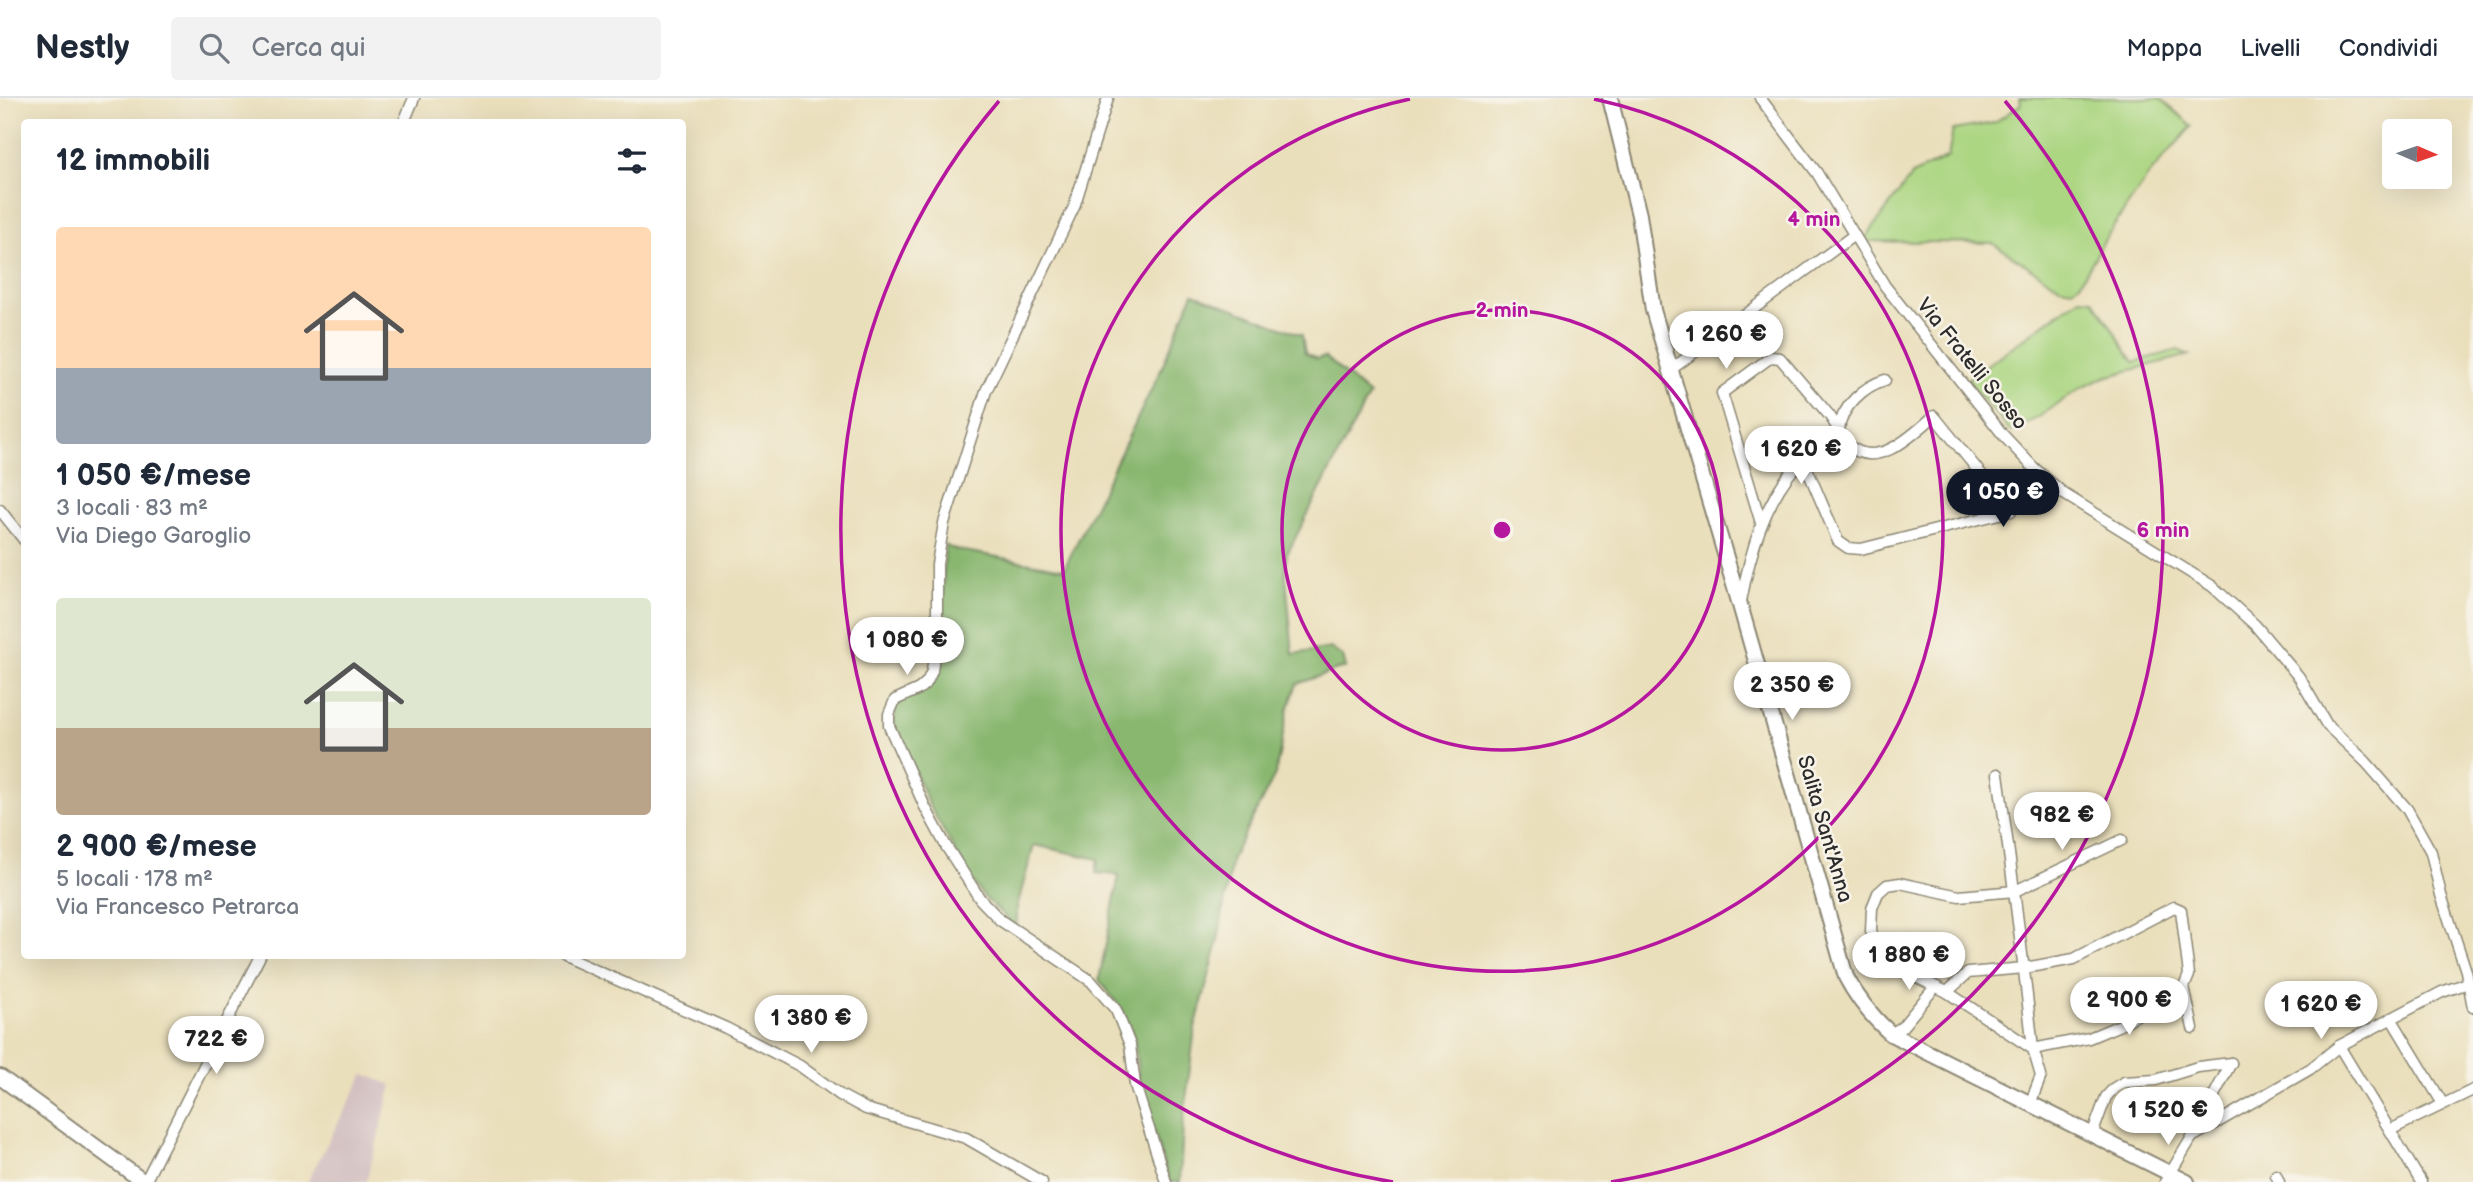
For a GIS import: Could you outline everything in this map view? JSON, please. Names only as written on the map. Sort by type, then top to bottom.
[{"type":"street","points":[[405,119],[414,98]]},
{"type":"street","points":[[1108,98],[1074,207],[986,391],[944,523],[937,564],[937,633],[932,671],[927,682],[919,689],[895,700],[889,714],[889,726],[919,795],[979,899],[1000,920],[1091,981],[1116,1010],[1130,1045],[1135,1085],[1166,1182]]},
{"type":"street","name":"Salita Sant'Anna","points":[[1610,98],[1639,215],[1648,287],[1669,371],[1740,605],[1846,977],[1872,1017],[1891,1034],[2092,1135],[2167,1178],[2187,1182]]},
{"type":"street","name":"Via Fratelli Sosso","points":[[1760,98],[1816,173],[1885,286],[2004,436],[2033,467],[2064,494],[2212,586],[2255,625],[2299,677],[2327,725],[2367,762],[2407,809],[2431,852],[2441,895],[2470,969],[2468,983],[2473,1007]]},
{"type":"street","points":[[1669,371],[1854,235]]},
{"type":"street","points":[[1761,523],[1722,393],[1771,357],[1780,358],[1832,418],[1845,441],[1855,450],[1878,453],[1892,450],[1934,416],[2011,511],[1861,549],[1847,548],[1838,541],[1803,459]]},
{"type":"street","points":[[1740,605],[1746,573],[1761,523],[1779,492],[1803,459],[1839,430],[1840,418],[1846,408],[1873,383],[1885,380]]},
{"type":"street","points":[[0,510],[21,536]]},
{"type":"street","points":[[1998,774],[2033,1049],[2041,1076],[2030,1104]]},
{"type":"street","points":[[2122,840],[2015,891],[1959,896],[1900,883],[1887,885],[1878,893],[1872,908],[1871,931],[1877,949],[1889,964],[1947,992],[2033,1049],[2089,1038],[2120,1025],[2184,987]]},
{"type":"street","points":[[1947,992],[1968,973],[2024,968],[2074,959],[2174,907],[2181,910],[2189,975],[2184,987],[2193,1028]]},
{"type":"street","points":[[0,1077],[144,1182],[258,959]]},
{"type":"street","points":[[571,959],[736,1033],[800,1066],[840,1095],[866,1109],[966,1138],[1042,1182]]},
{"type":"street","points":[[2192,1137],[2310,1069],[2339,1046],[2442,992],[2468,983]]},
{"type":"street","points":[[1891,1034],[1902,1027],[1935,987]]},
{"type":"street","points":[[2391,1018],[2444,1104]]},
{"type":"street","points":[[2339,1046],[2421,1182]]},
{"type":"street","points":[[2092,1135],[2106,1097],[2124,1082],[2156,1080],[2199,1067],[2231,1062],[2167,1178]]},
{"type":"street","points":[[2390,1130],[2473,1090]]},
{"type":"shaded area","points":[[364,1074],[392,1085],[366,1182],[307,1182]]},
{"type":"green space","points":[[2020,98],[2160,98],[2192,126],[2151,172],[2107,236],[2080,283],[2073,289],[2060,287],[1992,243],[1863,241],[1912,175],[1948,157],[1953,130],[1994,123],[2021,104]]},
{"type":"green space","points":[[1193,293],[1302,335],[1305,353],[1317,359],[1325,357],[1369,395],[1287,554],[1285,567],[1293,654],[1331,648],[1343,657],[1346,667],[1297,684],[1288,710],[1275,775],[1232,858],[1217,946],[1195,1028],[1183,1124],[1180,1182],[1169,1182],[1139,1083],[1135,1044],[1130,1027],[1121,1008],[1099,980],[1119,875],[1096,873],[1098,859],[1034,845],[1017,907],[1017,928],[982,895],[967,873],[928,803],[894,724],[895,706],[936,670],[940,655],[945,545],[953,549],[1064,569],[1159,374]]},
{"type":"green space","points":[[2080,298],[2093,299],[2134,362],[2178,350],[2189,355],[2105,377],[2079,389],[2039,417],[2011,432],[1966,380]]}]
